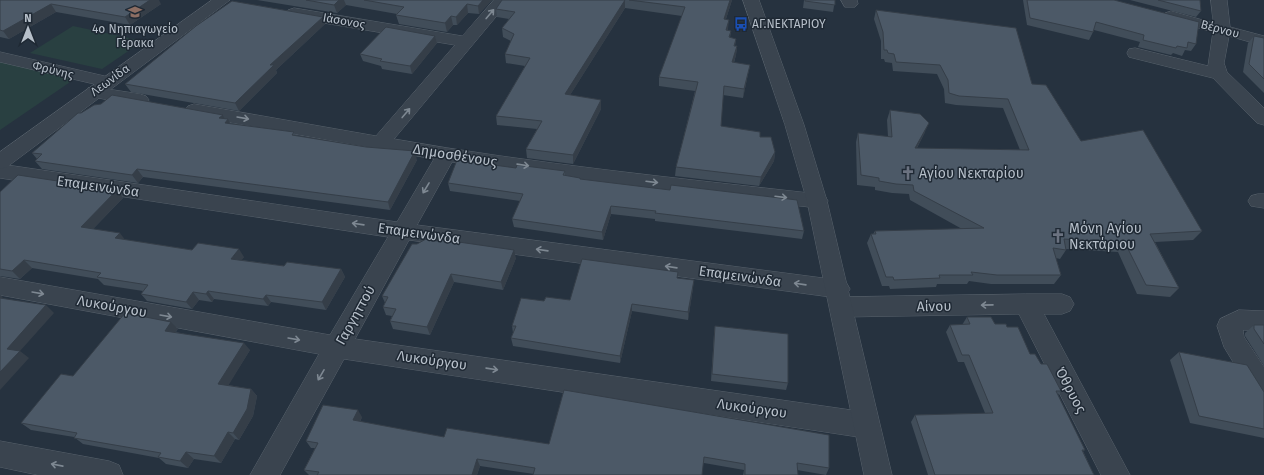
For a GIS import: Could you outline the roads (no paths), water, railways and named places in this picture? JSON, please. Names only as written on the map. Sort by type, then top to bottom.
[{"type":"street","points":[[381,143],[502,0]]},
{"type":"street","points":[[751,0],[818,201],[840,298],[865,424],[878,475]]},
{"type":"street","points":[[1219,0],[1222,29],[1216,63],[1219,74],[1264,119]]},
{"type":"street","name":"Λεωνίδα","points":[[1,162],[100,87],[226,1]]},
{"type":"street","name":"Ιάσονος","points":[[278,10],[466,42]]},
{"type":"street","name":"Βέρνου","points":[[1156,12],[1264,41]]},
{"type":"street","points":[[1135,53],[1219,74]]},
{"type":"street","name":"Φρύνης","points":[[0,57],[100,87]]},
{"type":"street","points":[[100,87],[156,103]]},
{"type":"street","name":"Δημοσθένους","points":[[179,107],[446,155],[623,179],[818,201]]},
{"type":"street","name":"Γαργηττού","points":[[264,475],[338,347],[401,231],[446,155]]},
{"type":"street","name":"Επαμεινώνδα","points":[[1,162],[401,231],[840,298]]},
{"type":"street","name":"Λυκούργου","points":[[0,286],[338,347],[865,424]]},
{"type":"street","name":"Αίνου","points":[[840,298],[1062,304]]},
{"type":"street","name":"Όθρυος","points":[[1026,304],[1116,475]]},
{"type":"street","points":[[1264,321],[1239,320],[1229,326],[1233,340],[1264,390]]},
{"type":"street","points":[[0,454],[109,475]]},
{"type":"place","name":"4ο Νηπιαγωγείο Γέρακα","points":[[135,12]]},
{"type":"place","name":"ΑΓ.ΝΕΚΤΑΡΙΟΥ","points":[[741,24]]},
{"type":"place","name":"Αγίου Νεκταρίου","points":[[908,173]]},
{"type":"place","name":"Μόνη Αγίου Νεκτάριου","points":[[1058,236]]}]
